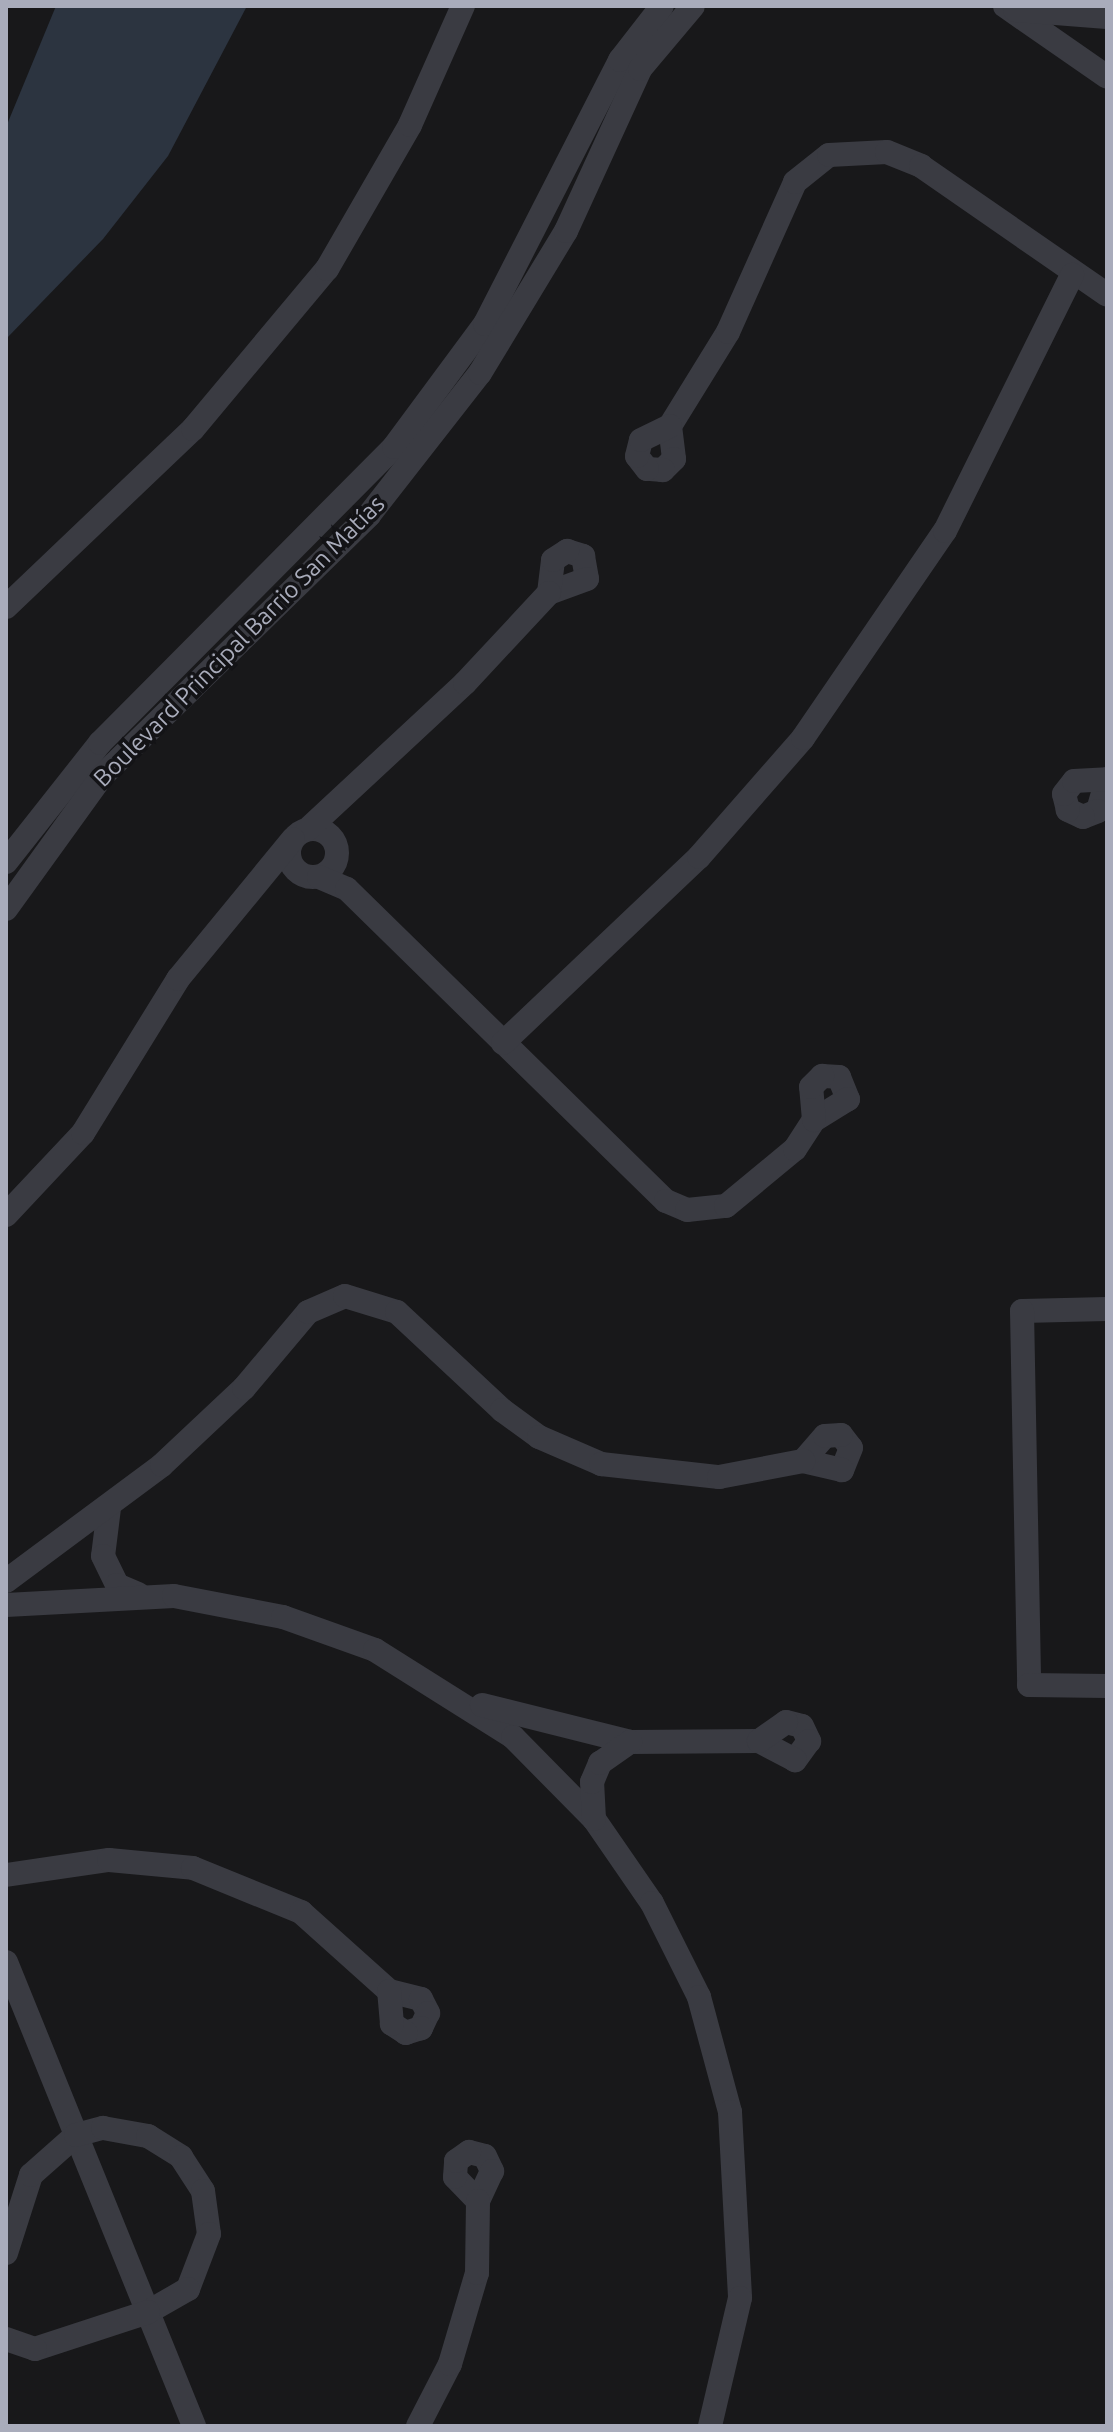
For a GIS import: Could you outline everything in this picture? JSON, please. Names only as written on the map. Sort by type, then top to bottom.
[{"type":"street","points":[[10,596],[193,429],[327,269],[410,125],[463,6]]},
{"type":"street","name":"Boulevard Principal Barrio San Matías","points":[[6,862],[100,743],[394,447],[485,324],[620,60],[662,6]]},
{"type":"street","name":"Boulevard Principal Barrio San Matías","points":[[6,909],[102,776],[330,555],[443,422],[515,323],[640,69],[693,6]]},
{"type":"street","points":[[1009,8],[1101,17],[1079,57]]},
{"type":"street","points":[[1009,8],[1107,77]]},
{"type":"street","points":[[670,426],[728,332],[795,182],[829,155],[887,152],[921,166],[1072,275],[1107,295]]},
{"type":"street","points":[[503,1043],[699,857],[803,738],[945,531],[1072,275]]},
{"type":"street","points":[[6,1215],[83,1133],[178,979],[251,889],[300,834],[334,809],[549,593]]},
{"type":"street","points":[[323,866],[334,809]]},
{"type":"street","points":[[323,866],[323,830],[300,834],[288,854],[323,866],[647,1184],[687,1210],[726,1206],[754,1188],[814,1120]]},
{"type":"street","points":[[251,889],[323,866]]},
{"type":"street","points":[[6,1581],[109,1508],[244,1388],[308,1312],[345,1296],[397,1312],[502,1410],[539,1437],[601,1464],[719,1477],[803,1461]]},
{"type":"street","points":[[1107,1309],[1022,1311],[1029,1685],[1107,1686]]},
{"type":"street","points":[[109,1508],[103,1556],[117,1585],[138,1594]]},
{"type":"street","points":[[6,1605],[138,1594],[283,1617],[375,1650],[453,1695],[513,1737],[594,1819],[652,1903],[699,1997],[730,2112],[740,2298],[710,2426]]},
{"type":"street","points":[[453,1695],[630,1742],[759,1741]]},
{"type":"street","points":[[594,1819],[591,1791],[600,1763],[630,1742]]},
{"type":"street","points":[[6,1875],[109,1860],[193,1868],[301,1912],[389,1991]]},
{"type":"street","points":[[6,1962],[194,2426]]},
{"type":"street","points":[[6,2253],[31,2175],[76,2135],[103,2128],[148,2136],[181,2157],[203,2191],[209,2234],[197,2275],[188,2289],[148,2312],[6,2361]]},
{"type":"street","points":[[418,2426],[450,2364],[477,2273],[478,2201]]},
{"type":"street","points":[[6,2339],[35,2349]]},
{"type":"water","points":[[56,6],[247,6],[168,156],[103,239],[6,339],[6,127]]}]
